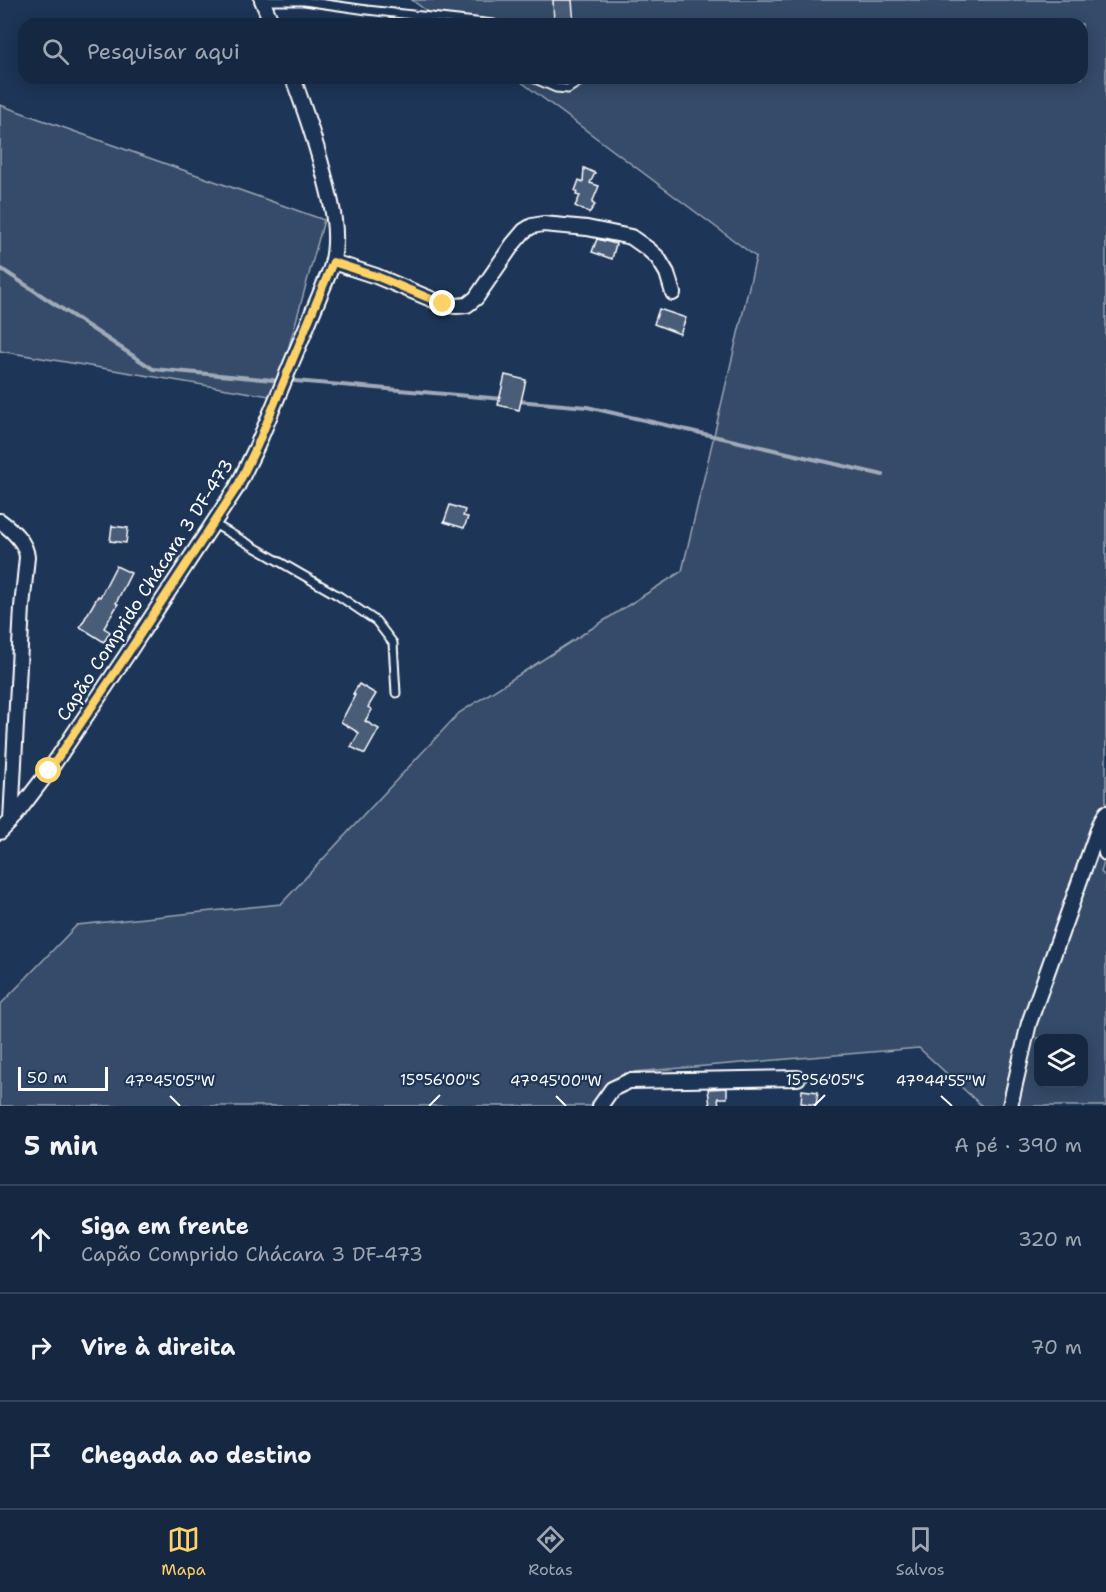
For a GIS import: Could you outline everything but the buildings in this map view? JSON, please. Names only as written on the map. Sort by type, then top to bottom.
[{"type":"street","points":[[262,1],[269,18]]},
{"type":"street","name":"Capão Comprido Chácara 3 DF-473","points":[[0,832],[49,771],[237,487],[257,446],[333,262],[335,238],[333,204],[295,84]]},
{"type":"street","points":[[333,262],[376,276],[443,304],[467,305],[476,298],[513,244],[532,226],[543,224],[587,228],[631,237],[648,249],[658,258],[668,273],[673,293]]},
{"type":"street","points":[[0,521],[23,543],[27,557],[22,607],[11,821]]},
{"type":"street","points":[[1103,818],[1106,853]]},
{"type":"street","points":[[1010,1106],[1029,1023],[1103,818]]},
{"type":"street","points":[[600,1106],[612,1089],[629,1081],[798,1078]]},
{"type":"lane","points":[[262,1],[304,1],[440,18]]},
{"type":"lane","points":[[547,84],[568,89],[576,84]]},
{"type":"lane","points":[[214,524],[339,596],[376,621],[393,643],[396,693]]},
{"type":"shaded area","points":[[412,0],[1106,0],[1106,857],[1101,872],[1106,877],[1106,1106],[982,1106],[919,1048],[634,1072],[600,1106],[0,1106],[0,1005],[77,925],[281,904],[459,713],[682,571],[756,257],[524,84],[1088,84],[1088,18],[436,18]]},
{"type":"shaded area","points":[[0,105],[324,220],[275,397],[0,351]]},
{"type":"waterway","points":[[0,268],[153,369],[273,380]]},
{"type":"waterway","points":[[295,381],[503,399]]},
{"type":"waterway","points":[[517,401],[587,407],[883,475]]},
{"type":"route","points":[[49,771],[237,487],[257,446],[333,262],[376,276],[443,304]]}]
